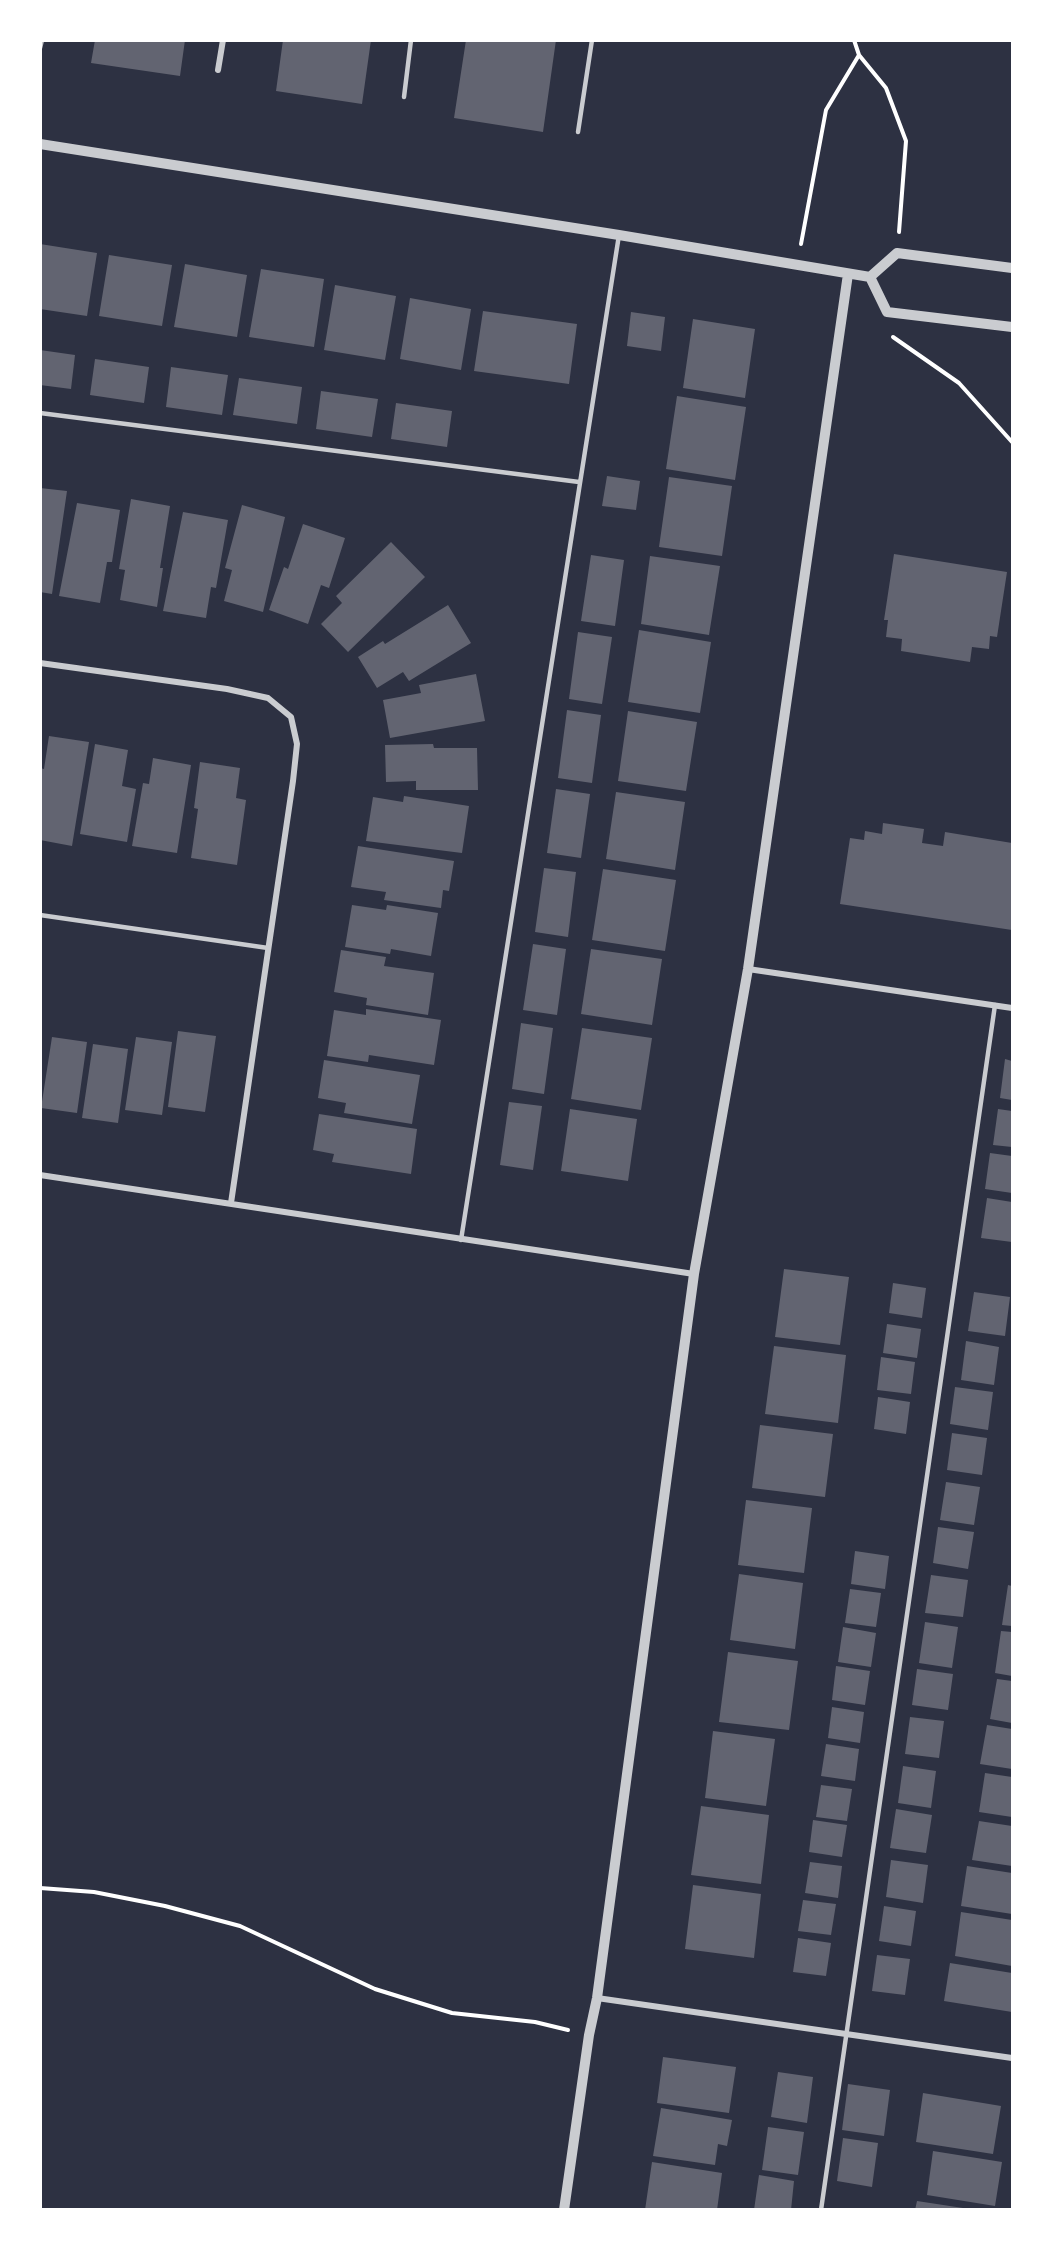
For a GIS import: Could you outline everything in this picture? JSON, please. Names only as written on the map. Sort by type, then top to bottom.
[{"type":"street","points":[[218,70],[224,40]]},
{"type":"street","points":[[40,144],[870,277],[897,253],[1012,268]]},
{"type":"street","points":[[564,2210],[589,2035],[597,1998],[694,1274],[748,969],[848,274]]},
{"type":"street","points":[[870,277],[887,312],[1012,327]]},
{"type":"street","points":[[40,663],[227,689],[268,698],[291,717],[297,744],[294,781],[231,1203]]},
{"type":"street","points":[[748,969],[1012,1008]]},
{"type":"street","points":[[40,1175],[694,1274]]},
{"type":"street","points":[[597,1998],[847,2036],[1012,2058]]},
{"type":"lane","points":[[40,48],[42,40]]},
{"type":"lane","points":[[404,96],[411,40]]},
{"type":"lane","points":[[578,132],[592,40]]},
{"type":"lane","points":[[461,1240],[619,235]]},
{"type":"lane","points":[[40,413],[579,482]]},
{"type":"lane","points":[[40,915],[268,948]]},
{"type":"lane","points":[[821,2210],[995,1005]]},
{"type":"path","points":[[855,40],[859,55],[886,88],[906,141],[897,253]]},
{"type":"path","points":[[796,264],[826,110],[859,55]]},
{"type":"path","points":[[887,312],[892,336],[959,383],[1012,442]]},
{"type":"path","points":[[40,1888],[94,1892],[165,1906],[240,1926],[386,1992],[452,2013],[535,2022],[589,2035]]},
{"type":"building","points":[[95,40],[185,40],[180,76],[91,63]]},
{"type":"building","points":[[283,40],[371,40],[362,104],[276,91]]},
{"type":"building","points":[[466,40],[556,40],[543,132],[454,118]]},
{"type":"building","points":[[40,244],[97,253],[87,316],[40,309]]},
{"type":"building","points":[[109,255],[172,265],[162,326],[99,316]]},
{"type":"building","points":[[185,264],[247,275],[237,337],[174,327]]},
{"type":"building","points":[[261,269],[324,279],[314,347],[249,337]]},
{"type":"building","points":[[335,285],[396,296],[385,360],[324,350]]},
{"type":"building","points":[[410,298],[471,309],[461,370],[400,359]]},
{"type":"building","points":[[483,311],[577,324],[569,384],[474,371]]},
{"type":"building","points":[[631,312],[665,317],[661,351],[627,346]]},
{"type":"building","points":[[693,319],[755,329],[745,398],[683,388]]},
{"type":"building","points":[[40,350],[75,355],[71,389],[40,385]]},
{"type":"building","points":[[95,359],[149,367],[144,403],[90,395]]},
{"type":"building","points":[[171,367],[228,375],[222,415],[166,407]]},
{"type":"building","points":[[239,378],[302,387],[297,424],[233,415]]},
{"type":"building","points":[[321,391],[378,399],[372,437],[316,429]]},
{"type":"building","points":[[677,396],[746,407],[735,480],[666,469]]},
{"type":"building","points":[[396,403],[452,411],[447,447],[391,439]]},
{"type":"building","points":[[607,476],[640,481],[636,510],[602,506]]},
{"type":"building","points":[[669,477],[732,486],[722,556],[659,547]]},
{"type":"building","points":[[40,488],[67,491],[52,594],[40,592]]},
{"type":"building","points":[[131,499],[170,506],[160,568],[163,568],[157,607],[120,600],[125,570],[119,569]]},
{"type":"building","points":[[77,503],[120,510],[112,562],[107,562],[100,603],[59,596]]},
{"type":"building","points":[[242,505],[285,517],[263,612],[224,601],[232,570],[225,568]]},
{"type":"building","points":[[183,512],[228,520],[216,588],[211,587],[206,618],[163,611]]},
{"type":"building","points":[[303,524],[345,538],[329,588],[321,585],[308,624],[269,610],[284,567],[288,569]]},
{"type":"building","points":[[391,542],[425,577],[348,652],[321,624],[342,603],[336,596]]},
{"type":"building","points":[[894,554],[1007,572],[997,637],[990,636],[989,649],[972,647],[970,662],[901,651],[902,639],[886,637],[888,620],[884,620]]},
{"type":"building","points":[[591,555],[624,560],[615,626],[581,621]]},
{"type":"building","points":[[650,556],[720,566],[709,635],[641,624]]},
{"type":"building","points":[[448,605],[471,643],[409,681],[403,672],[377,688],[358,657],[383,641],[385,644]]},
{"type":"building","points":[[639,630],[711,642],[700,713],[628,702]]},
{"type":"building","points":[[578,632],[612,637],[602,704],[569,699]]},
{"type":"building","points":[[476,674],[485,721],[390,738],[383,700],[421,693],[419,685]]},
{"type":"building","points":[[567,710],[601,715],[592,783],[558,778]]},
{"type":"building","points":[[628,711],[697,722],[686,791],[618,781]]},
{"type":"building","points":[[49,736],[89,742],[72,846],[40,840],[40,768],[44,769]]},
{"type":"building","points":[[95,744],[128,750],[122,786],[136,789],[127,842],[80,834]]},
{"type":"building","points":[[433,744],[434,748],[477,748],[478,790],[416,790],[416,781],[386,782],[385,745]]},
{"type":"building","points":[[153,758],[191,765],[177,853],[132,846],[143,783],[149,784]]},
{"type":"building","points":[[200,762],[240,768],[236,798],[246,800],[237,865],[191,858],[198,809],[194,808]]},
{"type":"building","points":[[556,789],[590,794],[581,858],[547,853]]},
{"type":"building","points":[[616,792],[685,802],[675,870],[606,859]]},
{"type":"building","points":[[404,796],[469,806],[462,853],[366,841],[373,797],[403,802]]},
{"type":"building","points":[[883,823],[924,829],[922,843],[943,846],[945,832],[1012,843],[1012,930],[840,904],[850,838],[864,840],[865,831],[882,834]]},
{"type":"building","points":[[358,846],[454,861],[449,891],[443,890],[441,908],[384,900],[386,892],[351,887]]},
{"type":"building","points":[[544,868],[576,872],[568,937],[535,932]]},
{"type":"building","points":[[603,869],[676,880],[665,951],[592,940]]},
{"type":"building","points":[[352,905],[386,910],[387,905],[438,913],[431,956],[391,949],[390,954],[345,947]]},
{"type":"building","points":[[533,944],[566,949],[557,1015],[523,1010]]},
{"type":"building","points":[[591,949],[662,959],[652,1025],[581,1014]]},
{"type":"building","points":[[341,950],[386,957],[384,966],[434,973],[428,1015],[366,1005],[367,998],[334,992]]},
{"type":"building","points":[[366,1009],[441,1020],[434,1065],[369,1055],[368,1062],[327,1056],[334,1010],[366,1015]]},
{"type":"building","points":[[521,1023],[553,1028],[544,1094],[512,1089]]},
{"type":"building","points":[[582,1028],[652,1038],[641,1110],[571,1099]]},
{"type":"building","points":[[178,1031],[216,1036],[205,1112],[168,1107]]},
{"type":"building","points":[[52,1037],[87,1042],[77,1113],[41,1108]]},
{"type":"building","points":[[136,1037],[172,1042],[162,1115],[125,1110]]},
{"type":"building","points":[[93,1044],[128,1049],[118,1123],[82,1118]]},
{"type":"building","points":[[1005,1059],[1012,1061],[1012,1100],[1000,1098]]},
{"type":"building","points":[[324,1060],[420,1075],[412,1124],[344,1113],[346,1103],[318,1098]]},
{"type":"building","points":[[509,1102],[542,1106],[533,1170],[500,1165]]},
{"type":"building","points":[[570,1109],[637,1119],[628,1181],[561,1171]]},
{"type":"building","points":[[998,1109],[1012,1111],[1012,1147],[993,1145]]},
{"type":"building","points":[[319,1114],[417,1129],[411,1174],[332,1162],[334,1154],[313,1150]]},
{"type":"building","points":[[990,1153],[1012,1156],[1012,1193],[985,1189]]},
{"type":"building","points":[[987,1198],[1012,1202],[1012,1242],[981,1238]]},
{"type":"building","points":[[784,1269],[849,1277],[840,1345],[775,1337]]},
{"type":"building","points":[[893,1283],[926,1288],[922,1318],[889,1313]]},
{"type":"building","points":[[974,1292],[1010,1297],[1005,1336],[968,1331]]},
{"type":"building","points":[[887,1324],[921,1329],[917,1358],[883,1353]]},
{"type":"building","points":[[966,1341],[999,1347],[994,1385],[961,1380]]},
{"type":"building","points":[[774,1346],[846,1355],[838,1423],[765,1414]]},
{"type":"building","points":[[881,1357],[915,1362],[911,1394],[877,1390]]},
{"type":"building","points":[[955,1387],[993,1392],[988,1430],[950,1424]]},
{"type":"building","points":[[878,1397],[910,1402],[906,1434],[874,1429]]},
{"type":"building","points":[[760,1425],[833,1434],[825,1497],[752,1488]]},
{"type":"building","points":[[952,1433],[987,1438],[982,1475],[947,1470]]},
{"type":"building","points":[[946,1482],[980,1487],[974,1525],[940,1520]]},
{"type":"building","points":[[746,1500],[812,1508],[804,1573],[738,1565]]},
{"type":"building","points":[[938,1527],[974,1532],[968,1569],[933,1563]]},
{"type":"building","points":[[855,1551],[889,1556],[885,1589],[851,1584]]},
{"type":"building","points":[[739,1574],[803,1583],[795,1649],[730,1640]]},
{"type":"building","points":[[931,1575],[968,1580],[963,1617],[925,1613]]},
{"type":"building","points":[[1008,1585],[1012,1586],[1012,1626],[1002,1625]]},
{"type":"building","points":[[850,1589],[881,1593],[876,1627],[845,1623]]},
{"type":"building","points":[[925,1622],[958,1627],[952,1668],[919,1663]]},
{"type":"building","points":[[843,1627],[876,1633],[871,1667],[838,1662]]},
{"type":"building","points":[[1001,1631],[1012,1632],[1012,1676],[995,1673]]},
{"type":"building","points":[[728,1652],[798,1661],[789,1730],[719,1722]]},
{"type":"building","points":[[836,1666],[870,1671],[865,1705],[832,1700]]},
{"type":"building","points":[[917,1669],[953,1674],[948,1710],[912,1705]]},
{"type":"building","points":[[997,1679],[1012,1681],[1012,1723],[990,1719]]},
{"type":"building","points":[[832,1707],[864,1712],[860,1743],[828,1738]]},
{"type":"building","points":[[910,1717],[944,1721],[939,1758],[905,1754]]},
{"type":"building","points":[[987,1725],[1012,1729],[1012,1769],[980,1764]]},
{"type":"building","points":[[713,1731],[775,1739],[766,1806],[705,1798]]},
{"type":"building","points":[[826,1744],[859,1749],[855,1781],[821,1776]]},
{"type":"building","points":[[903,1766],[936,1771],[931,1808],[898,1803]]},
{"type":"building","points":[[985,1773],[1012,1777],[1012,1817],[979,1812]]},
{"type":"building","points":[[821,1785],[852,1789],[847,1821],[816,1817]]},
{"type":"building","points":[[701,1806],[769,1815],[761,1884],[691,1875]]},
{"type":"building","points":[[896,1809],[932,1815],[926,1853],[890,1848]]},
{"type":"building","points":[[813,1820],[847,1825],[842,1857],[809,1852]]},
{"type":"building","points":[[979,1821],[1012,1826],[1012,1866],[972,1860]]},
{"type":"building","points":[[891,1860],[928,1865],[923,1903],[886,1897]]},
{"type":"building","points":[[810,1862],[842,1866],[838,1898],[805,1893]]},
{"type":"building","points":[[967,1866],[1012,1873],[1012,1914],[961,1906]]},
{"type":"building","points":[[693,1885],[761,1894],[754,1958],[685,1949]]},
{"type":"building","points":[[803,1900],[836,1904],[831,1935],[798,1931]]},
{"type":"building","points":[[884,1906],[916,1911],[911,1946],[879,1941]]},
{"type":"building","points":[[961,1912],[1012,1920],[1012,1966],[955,1956]]},
{"type":"building","points":[[798,1938],[831,1943],[826,1976],[793,1972]]},
{"type":"building","points":[[877,1955],[910,1959],[905,1995],[872,1991]]},
{"type":"building","points":[[950,1963],[1012,1973],[1012,2012],[944,2001]]},
{"type":"building","points":[[663,2057],[736,2067],[729,2113],[657,2103]]},
{"type":"building","points":[[778,2072],[813,2077],[807,2123],[771,2117]]},
{"type":"building","points":[[848,2084],[890,2090],[884,2136],[842,2130]]},
{"type":"building","points":[[923,2093],[1001,2106],[993,2154],[916,2142]]},
{"type":"building","points":[[661,2108],[732,2120],[727,2146],[718,2144],[715,2165],[653,2156]]},
{"type":"building","points":[[768,2127],[804,2132],[798,2175],[762,2170]]},
{"type":"building","points":[[843,2138],[878,2143],[872,2187],[837,2181]]},
{"type":"building","points":[[933,2151],[1002,2162],[995,2206],[927,2195]]},
{"type":"building","points":[[652,2162],[722,2173],[717,2210],[645,2210]]},
{"type":"building","points":[[759,2175],[794,2181],[791,2210],[754,2210]]},
{"type":"building","points":[[917,2201],[963,2208],[963,2210],[915,2210]]}]
